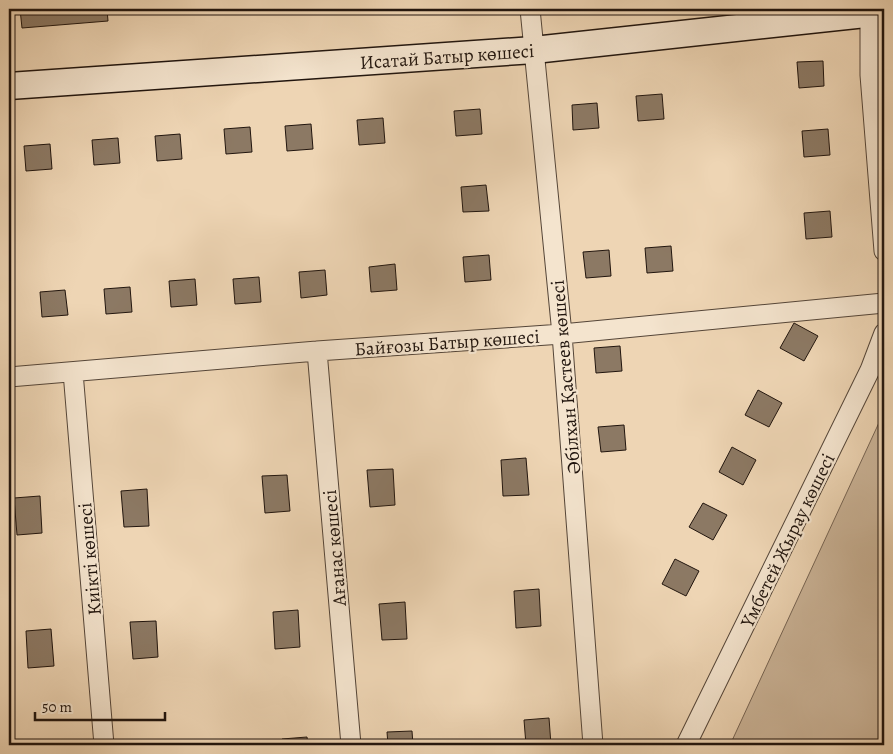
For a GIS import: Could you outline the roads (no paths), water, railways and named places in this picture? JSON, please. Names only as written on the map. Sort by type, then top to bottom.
[{"type":"street","name":"Әбілхан Қастеев көшесі","points":[[530,9],[562,334],[593,745]]},
{"type":"street","name":"Исатай Батыр көшесі","points":[[9,86],[534,50],[875,12]]},
{"type":"street","points":[[875,12],[870,74],[884,251]]},
{"type":"street","name":"Байғозы Батыр көшесі","points":[[9,377],[317,351],[562,334],[884,303]]},
{"type":"street","name":"Үмбетей Жырау көшесі","points":[[686,745],[870,370],[884,333]]},
{"type":"street","name":"Ағанас көшесі","points":[[317,351],[351,745]]},
{"type":"street","name":"Киікті көшесі","points":[[73,372],[104,745]]}]
